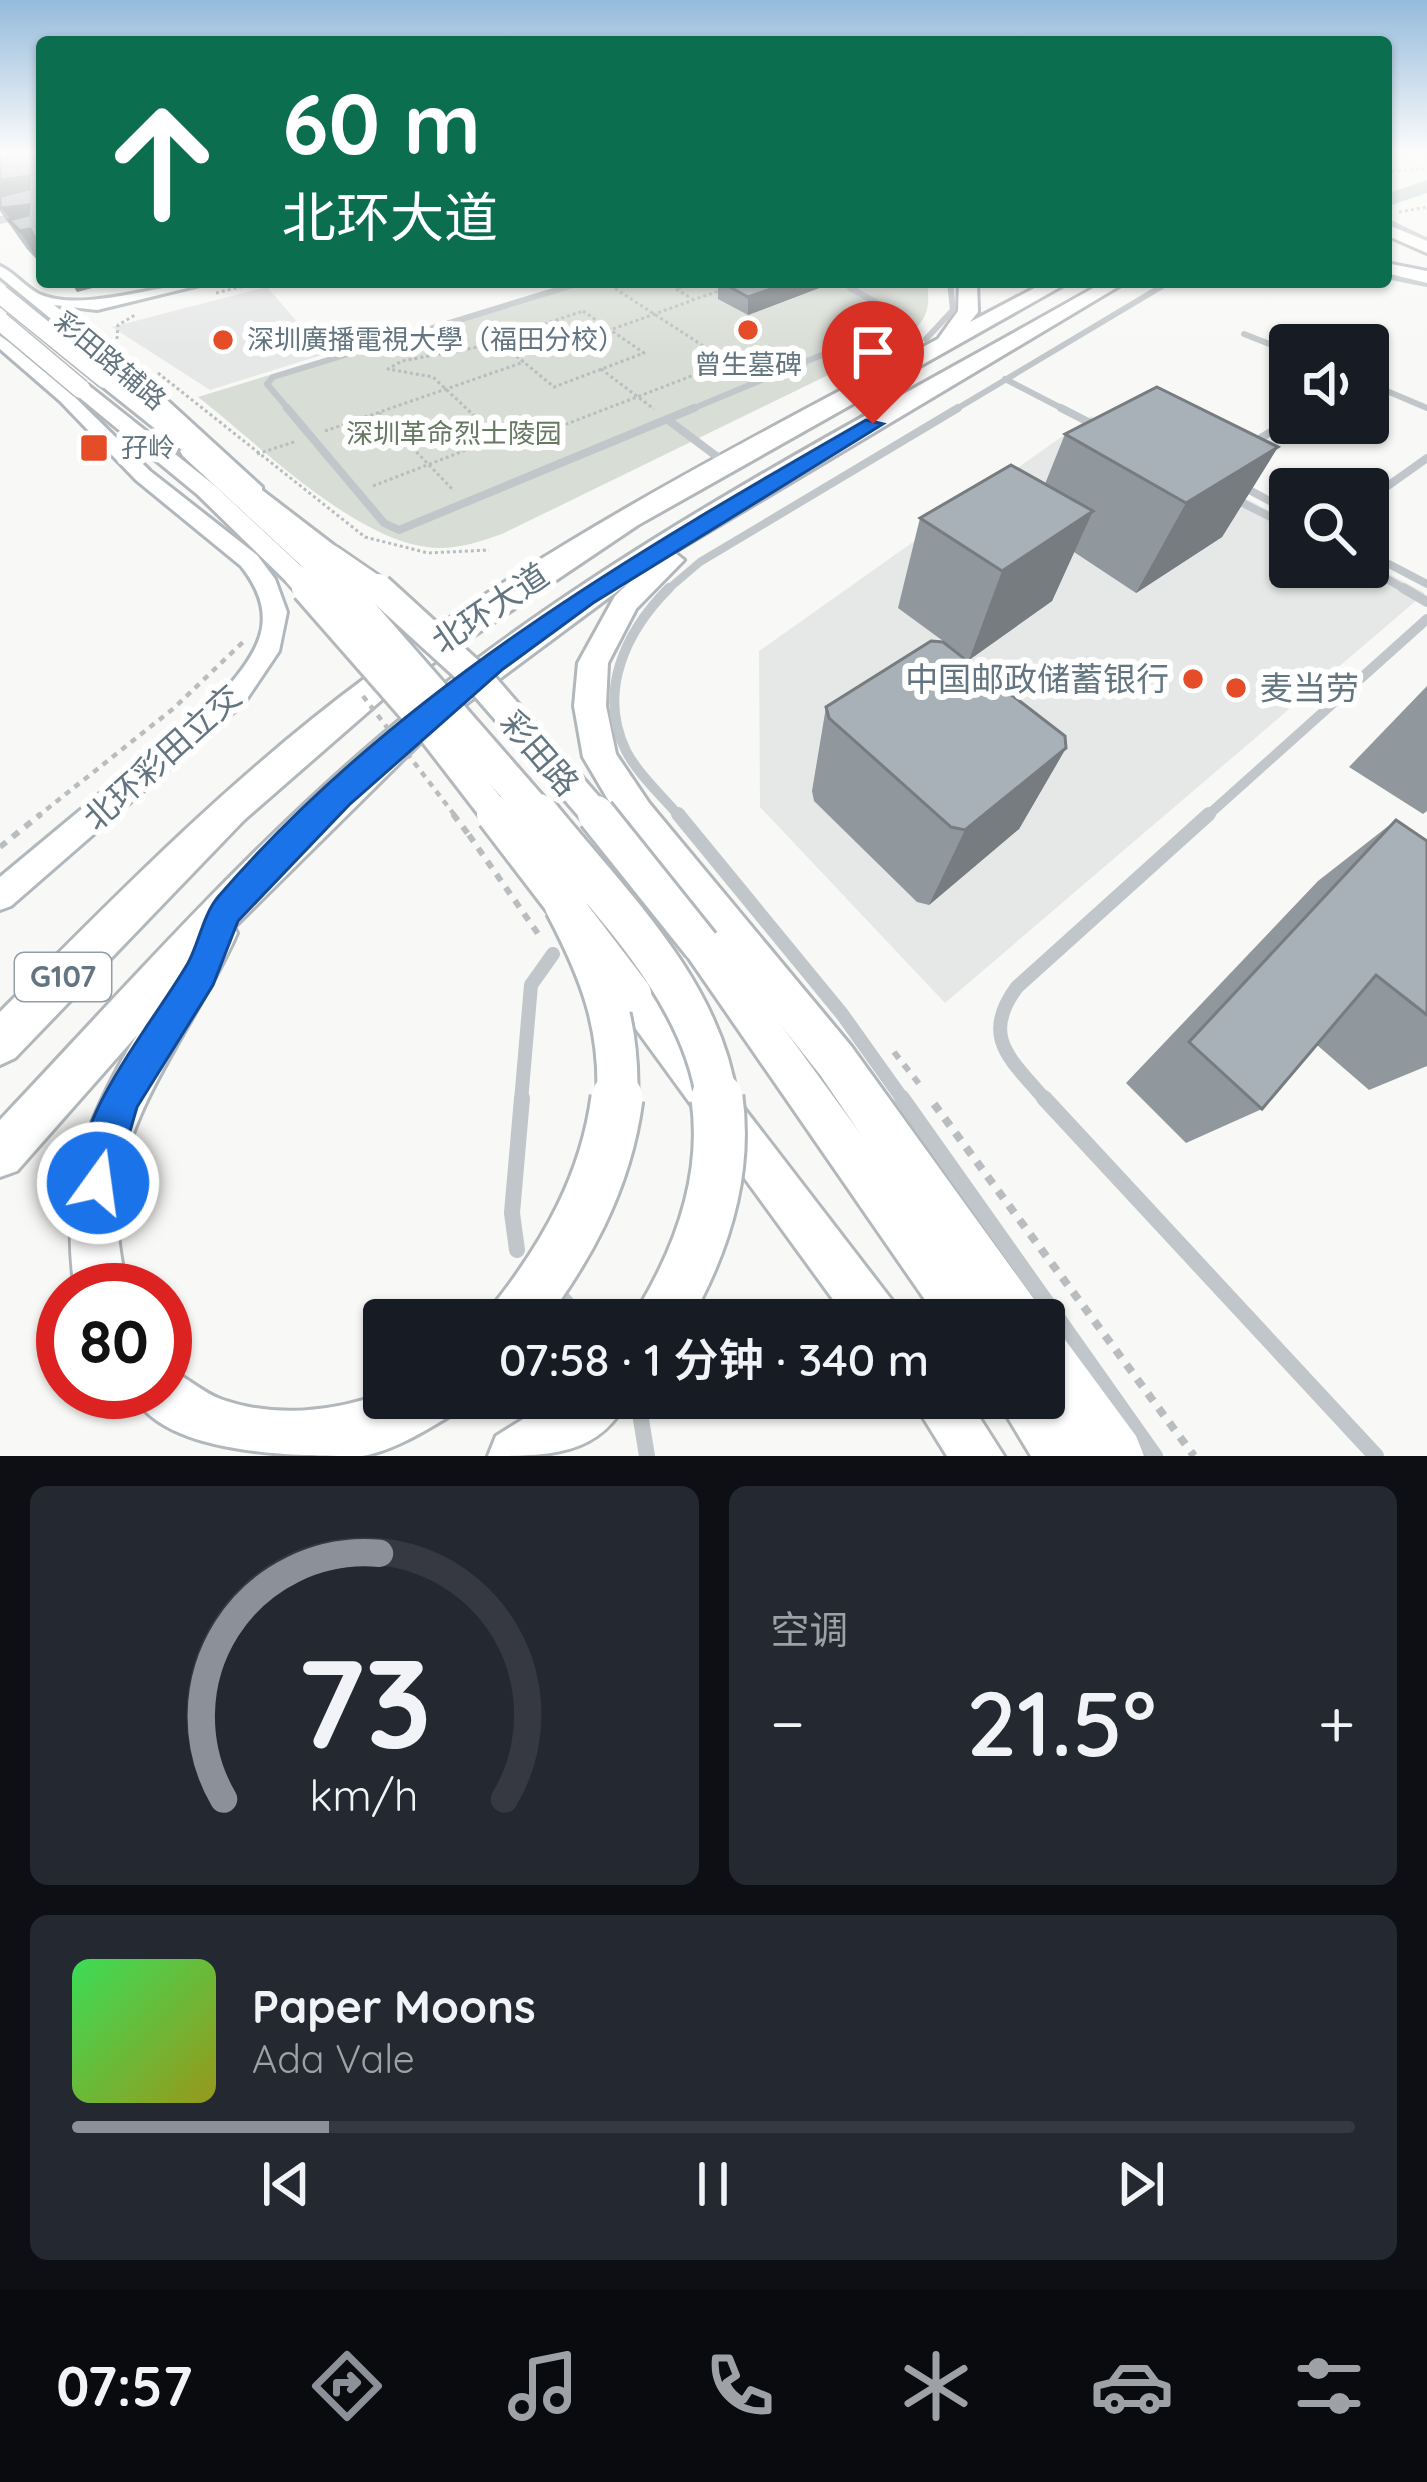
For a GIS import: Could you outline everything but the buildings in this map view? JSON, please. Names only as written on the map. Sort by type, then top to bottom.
[{"type":"highway","points":[[1392,245],[1427,249]]},
{"type":"highway","points":[[1392,247],[1427,267]]},
{"type":"highway","points":[[1392,248],[1427,280]]},
{"type":"highway","points":[[928,346],[968,311],[968,288]]},
{"type":"highway","name":"北环大道","points":[[0,1043],[243,800],[380,684],[624,517],[928,346],[1048,288]]},
{"type":"highway","name":"北环大道","points":[[0,1154],[339,796],[494,662],[650,554],[750,495],[1000,366],[1109,288]]},
{"type":"highway","points":[[1000,366],[1131,288]]},
{"type":"highway","points":[[192,451],[314,565],[488,752],[649,955],[701,1039],[716,1085],[714,1192],[676,1299]]},
{"type":"highway","points":[[750,495],[644,583],[610,624],[590,683],[595,741],[610,778],[636,814],[836,1061],[1003,1299]]},
{"type":"highway","points":[[94,1263],[100,1156],[122,1097],[201,973],[226,912]]},
{"type":"highway","points":[[528,1299],[578,1221],[602,1160],[618,1100],[615,1022],[600,974],[553,922]]},
{"type":"highway","points":[[1065,1385],[1116,1456]]},
{"type":"highway","points":[[192,1414],[212,1427],[252,1439],[299,1441],[342,1434],[378,1419]]},
{"type":"highway","points":[[516,1456],[586,1419]]},
{"type":"main road","name":"彩田路辅路","points":[[0,270],[73,330],[107,337],[268,506]]},
{"type":"main road","points":[[34,297],[82,305],[197,288]]},
{"type":"main road","points":[[107,337],[154,301],[200,288]]},
{"type":"main road","name":"彩田路","points":[[0,294],[192,451],[268,506],[423,721],[553,922],[634,994],[862,1299]]},
{"type":"main road","points":[[9,351],[54,314]]},
{"type":"main road","name":"彩田路","points":[[0,321],[206,490],[248,532],[314,565],[381,588],[434,635],[591,810],[701,945],[952,1299]]},
{"type":"main road","points":[[9,351],[33,335],[73,330]]},
{"type":"main road","name":"彩田路辅路","points":[[9,351],[114,443]]},
{"type":"main road","points":[[114,443],[248,532]]},
{"type":"main road","name":"北环彩田立交","points":[[0,896],[226,704],[261,663],[274,631],[272,595],[263,578],[114,443]]},
{"type":"main road","points":[[951,1419],[977,1456]]},
{"type":"main road","points":[[1036,1419],[1062,1456]]},
{"type":"lane","points":[[565,288],[267,384],[383,523],[399,530],[882,330],[890,310],[850,288]]},
{"type":"lane","points":[[928,346],[953,310],[951,288]]},
{"type":"lane","points":[[1155,1456],[830,997],[635,764],[614,714],[616,664],[625,641],[640,616],[678,578],[1000,366],[1157,288]]},
{"type":"lane","points":[[1244,334],[1269,344]]},
{"type":"lane","points":[[1000,366],[1106,431]]},
{"type":"lane","points":[[1389,392],[1427,408]]},
{"type":"lane","points":[[668,420],[723,461]]},
{"type":"lane","points":[[1250,445],[1269,434]]},
{"type":"lane","points":[[1389,485],[1427,458]]},
{"type":"lane","points":[[1230,480],[1269,501]]},
{"type":"lane","points":[[1229,495],[1269,516]]},
{"type":"lane","points":[[1389,564],[1427,584]]},
{"type":"lane","points":[[1389,580],[1427,602]]},
{"type":"lane","points":[[1376,1456],[1061,1119],[1000,1045],[999,1011],[1017,987],[1427,619]]},
{"type":"lane","points":[[517,1250],[512,1213],[531,985],[553,954]]},
{"type":"lane","points":[[560,1296],[563,1299]]},
{"type":"lane","points":[[628,1419],[647,1456]]},
{"type":"path","points":[[1392,239],[1414,219]]},
{"type":"path","points":[[614,288],[728,362]]},
{"type":"path","points":[[681,288],[676,290],[694,300]]},
{"type":"path","points":[[610,330],[727,288]]},
{"type":"path","points":[[583,311],[644,353],[554,386],[500,343],[497,340],[583,311]]},
{"type":"path","points":[[107,337],[136,314]]},
{"type":"path","points":[[500,343],[402,361],[388,369],[433,377],[497,438],[520,443],[772,345]]},
{"type":"path","points":[[257,454],[524,362]]},
{"type":"path","points":[[152,368],[365,537],[428,554],[489,550]]},
{"type":"path","points":[[602,369],[668,420]]},
{"type":"path","points":[[379,412],[466,504]]},
{"type":"path","points":[[357,492],[497,438]]},
{"type":"path","points":[[0,847],[174,708],[248,636]]},
{"type":"path","points":[[362,694],[469,835],[553,922]]},
{"type":"shaded area","name":"深圳廣播電視大學（福田分校）","points":[[268,288],[325,354],[210,390],[112,327]]},
{"type":"shaded area","points":[[1091,416],[1269,511],[1269,588],[1389,588],[1389,574],[1425,593],[945,1003],[760,807],[759,651]]},
{"type":"green space","name":"深圳革命烈士陵园","points":[[554,288],[927,288],[925,316],[900,340],[502,534],[455,547],[408,543],[344,512],[198,397]]},
{"type":"place","name":"曾生墓碑","points":[[748,330]]},
{"type":"place","name":"深圳廣播電視大學（福田分校）","points":[[223,340]]},
{"type":"place","name":"孖岭","points":[[94,448]]},
{"type":"place","name":"中国邮政储蓄银行","points":[[1193,679]]},
{"type":"place","name":"麦当劳","points":[[1236,688]]},
{"type":"route","points":[[98,1183],[100,1156],[122,1097],[201,973],[226,912],[339,796],[494,662],[585,598],[650,554],[873,424]]}]
